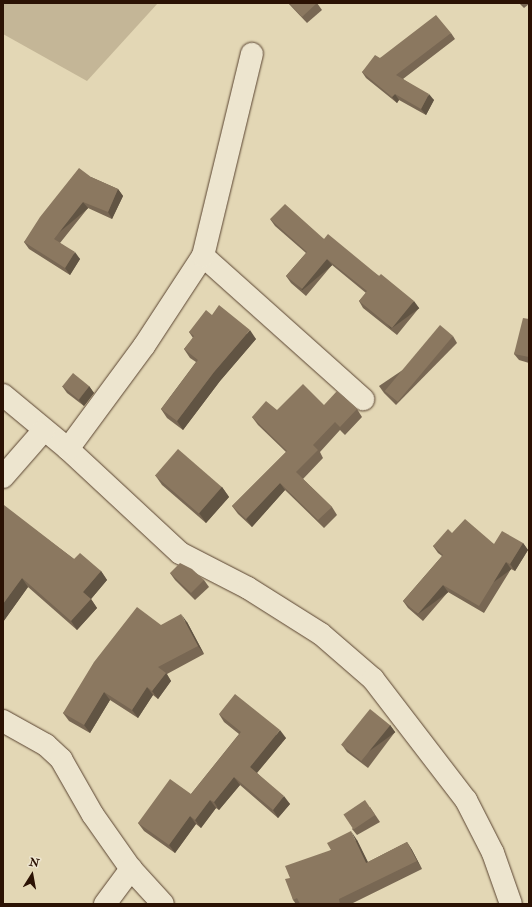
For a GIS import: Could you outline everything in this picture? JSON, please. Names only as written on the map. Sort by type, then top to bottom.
[{"type":"street","points":[[68,449],[144,346],[203,256],[252,54]]},
{"type":"street","points":[[203,256],[363,399]]},
{"type":"street","points":[[3,394],[68,449],[180,553],[248,588],[320,634],[373,679],[466,800],[493,853],[511,904]]},
{"type":"street","points":[[3,477],[44,430]]},
{"type":"street","points":[[3,721],[46,745],[61,759],[93,816],[131,869],[163,904]]},
{"type":"street","points":[[105,904],[131,869]]},
{"type":"shaded area","points":[[3,3],[158,3],[87,81],[3,34]]},
{"type":"building","points":[[289,3],[317,3],[302,17]]},
{"type":"building","points":[[436,15],[451,33],[396,75],[429,94],[421,109],[395,94],[392,97],[362,72],[375,55],[380,58]]},
{"type":"building","points":[[79,168],[91,177],[118,189],[108,212],[83,202],[54,239],[75,252],[65,268],[24,242],[40,217]]},
{"type":"building","points":[[285,204],[324,239],[328,234],[379,276],[381,274],[414,301],[392,328],[359,301],[367,291],[327,259],[302,289],[286,276],[307,252],[270,219]]},
{"type":"building","points":[[219,305],[250,330],[214,372],[177,421],[161,409],[198,360],[184,349],[194,336],[189,332],[206,310],[212,315]]},
{"type":"building","points":[[523,318],[529,319],[529,357],[514,354]]},
{"type":"building","points":[[440,325],[453,336],[398,402],[385,391]]},
{"type":"building","points":[[73,373],[89,386],[79,399],[62,386]]},
{"type":"building","points":[[303,384],[324,405],[337,391],[357,409],[340,427],[335,422],[313,445],[318,450],[296,472],[332,507],[318,520],[280,483],[246,519],[232,506],[287,451],[252,417],[266,401],[277,410]]},
{"type":"building","points":[[178,449],[222,487],[199,513],[155,475]]},
{"type":"building","points":[[4,505],[74,559],[80,553],[101,571],[83,592],[91,599],[71,621],[22,578],[3,604]]},
{"type":"building","points":[[465,519],[494,544],[502,531],[523,543],[510,564],[506,562],[479,606],[443,585],[418,614],[403,601],[443,555],[433,546],[448,529],[452,533]]},
{"type":"building","points":[[180,563],[192,569],[204,580],[191,593],[170,573]]},
{"type":"building","points":[[137,607],[161,625],[181,614],[198,646],[158,667],[166,673],[152,691],[147,687],[132,710],[104,692],[84,725],[63,713],[94,662]]},
{"type":"building","points":[[235,694],[280,730],[250,767],[284,796],[273,810],[234,777],[214,802],[210,800],[195,820],[190,816],[169,845],[138,823],[170,779],[191,794],[241,732],[219,714]]},
{"type":"building","points":[[370,709],[390,725],[361,761],[341,745]]},
{"type":"building","points":[[365,800],[375,815],[354,829],[343,815]]},
{"type":"building","points":[[351,831],[366,863],[407,842],[417,861],[339,899],[340,904],[300,904],[297,898],[293,900],[285,879],[290,878],[285,866],[331,850],[327,843]]}]
